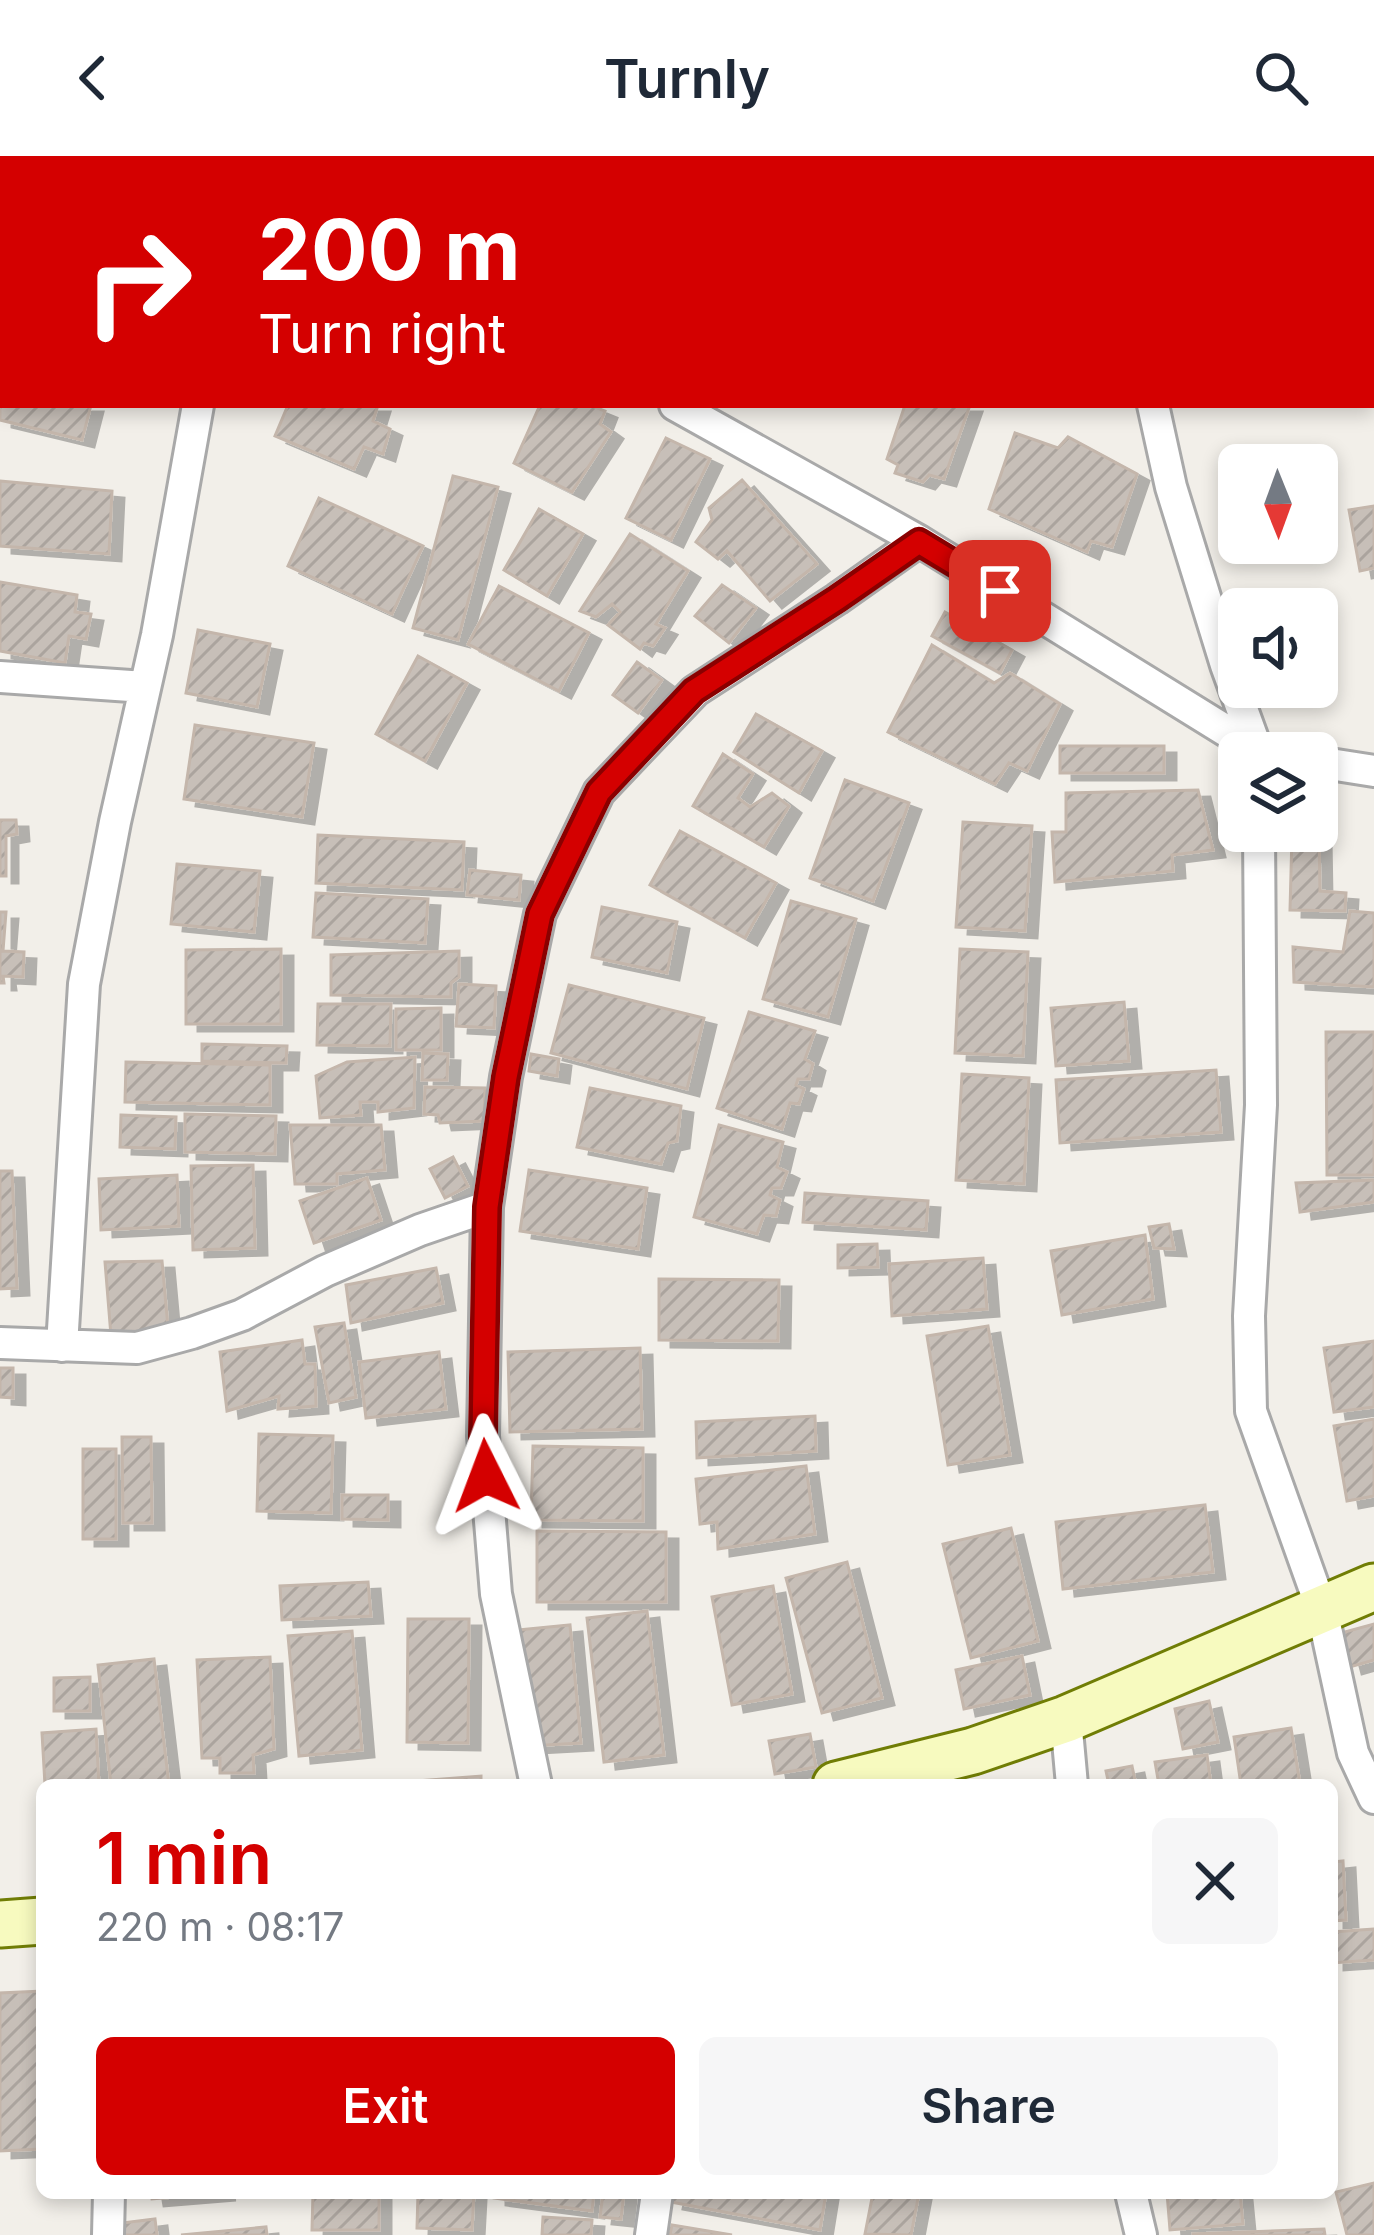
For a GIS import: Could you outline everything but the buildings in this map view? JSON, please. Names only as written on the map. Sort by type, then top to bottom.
[{"type":"street","points":[[62,1346],[85,984],[197,408]]},
{"type":"street","points":[[680,408],[919,542],[1225,732]]},
{"type":"street","points":[[1154,408],[1171,487],[1251,732]]},
{"type":"street","points":[[535,1779],[496,1594],[483,1436],[487,1207],[506,1077],[540,914],[599,792],[694,691],[919,542]]},
{"type":"street","points":[[0,677],[145,687]]},
{"type":"street","points":[[1338,765],[1374,771]]},
{"type":"street","points":[[1258,852],[1261,1106],[1249,1316],[1251,1412],[1322,1610],[1353,1754],[1374,1798]]},
{"type":"street","points":[[0,1343],[137,1348],[192,1333],[242,1315],[420,1229],[487,1207]]},
{"type":"street","points":[[860,1779],[973,1751],[1066,1719],[1374,1587]]},
{"type":"street","points":[[1066,1719],[1071,1779]]},
{"type":"street","points":[[0,1924],[36,1922]]},
{"type":"street","points":[[107,2235],[109,2199]]},
{"type":"street","points":[[651,2235],[656,2199]]},
{"type":"street","points":[[1132,2199],[1141,2235]]},
{"type":"route","points":[[486,1476],[487,1207],[506,1077],[540,914],[599,792],[694,691],[919,542],[1000,591]]}]
